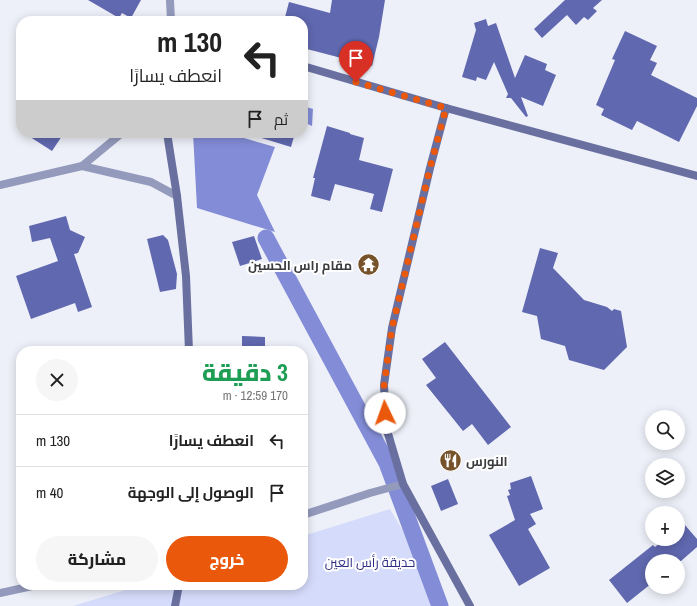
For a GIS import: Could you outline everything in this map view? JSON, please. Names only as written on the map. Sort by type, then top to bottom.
[{"type":"street","points":[[170,0],[171,16]]},
{"type":"street","points":[[308,67],[446,108],[697,176]]},
{"type":"street","points":[[446,108],[430,168],[392,328],[384,385],[386,427],[403,484],[470,606]]},
{"type":"street","points":[[82,166],[116,138]]},
{"type":"street","points":[[168,138],[177,196],[186,276],[189,346]]},
{"type":"street","points":[[0,185],[82,166],[151,182],[177,196]]},
{"type":"street","points":[[308,513],[403,484]]},
{"type":"street","points":[[0,593],[16,590]]},
{"type":"street","points":[[175,606],[178,590]]},
{"type":"green space","name":"حديقة رأس العين","points":[[390,509],[447,606],[73,606],[126,590],[308,590],[308,534]]},
{"type":"water","points":[[308,108],[313,109],[312,126],[308,124]]},
{"type":"water","points":[[193,138],[244,138],[275,147],[257,195],[275,232],[197,208]]},
{"type":"building","points":[[88,0],[141,0],[132,16],[127,16],[122,13],[120,16],[116,16]]},
{"type":"building","points":[[332,0],[385,0],[379,37],[372,66],[308,49],[308,16],[285,16],[289,2],[330,13]]},
{"type":"building","points":[[565,0],[602,0],[593,8],[597,11],[588,20],[584,17],[576,25],[567,15],[542,38],[534,29]]},
{"type":"building","points":[[486,19],[488,26],[496,23],[515,78],[525,55],[547,64],[545,70],[556,75],[543,106],[521,97],[528,116],[526,117],[511,98],[506,98],[508,94],[494,62],[486,80],[477,77],[476,81],[462,77],[476,30],[474,23]]},
{"type":"building","points":[[625,31],[657,46],[650,60],[657,63],[651,75],[697,98],[697,106],[679,142],[637,121],[632,130],[601,115],[604,109],[596,105],[615,60],[612,59]]},
{"type":"building","points":[[327,126],[364,138],[359,160],[393,169],[382,212],[370,209],[374,194],[335,184],[330,201],[311,196],[315,178],[313,178]]},
{"type":"building","points":[[32,138],[61,138],[52,151]]},
{"type":"building","points":[[262,138],[294,138],[291,147]]},
{"type":"building","points":[[66,216],[70,230],[85,237],[78,253],[74,254],[92,307],[78,312],[75,303],[31,319],[16,276],[58,261],[50,238],[32,242],[29,226]]},
{"type":"building","points":[[163,235],[168,240],[177,274],[176,289],[160,292],[147,239]]},
{"type":"building","points":[[254,236],[262,259],[240,266],[232,242]]},
{"type":"building","points":[[540,248],[558,253],[553,268],[584,300],[607,307],[612,311],[614,309],[621,311],[627,347],[604,370],[569,360],[565,346],[541,339],[537,316],[522,312]]},
{"type":"building","points":[[242,336],[265,337],[265,346],[242,346]]},
{"type":"building","points":[[445,342],[511,427],[488,445],[472,424],[463,431],[426,385],[436,378],[422,359]]},
{"type":"building","points":[[531,476],[543,509],[530,514],[536,524],[528,529],[550,568],[519,586],[489,535],[515,520],[507,496],[510,495],[508,490],[511,489],[510,483]]},
{"type":"building","points":[[448,479],[458,504],[441,511],[431,486]]},
{"type":"building","points":[[685,525],[697,539],[697,547],[685,558],[685,554],[645,554],[645,589],[627,603],[609,580],[652,546],[685,546]]},
{"type":"waterway","points":[[266,238],[387,463],[440,606]]},
{"type":"place","name":"مقام راس الحسين","points":[[368,265]]},
{"type":"place","name":"النورس","points":[[451,461]]},
{"type":"route","points":[[356,82],[446,108],[430,168],[392,328],[384,385],[385,413]]}]
